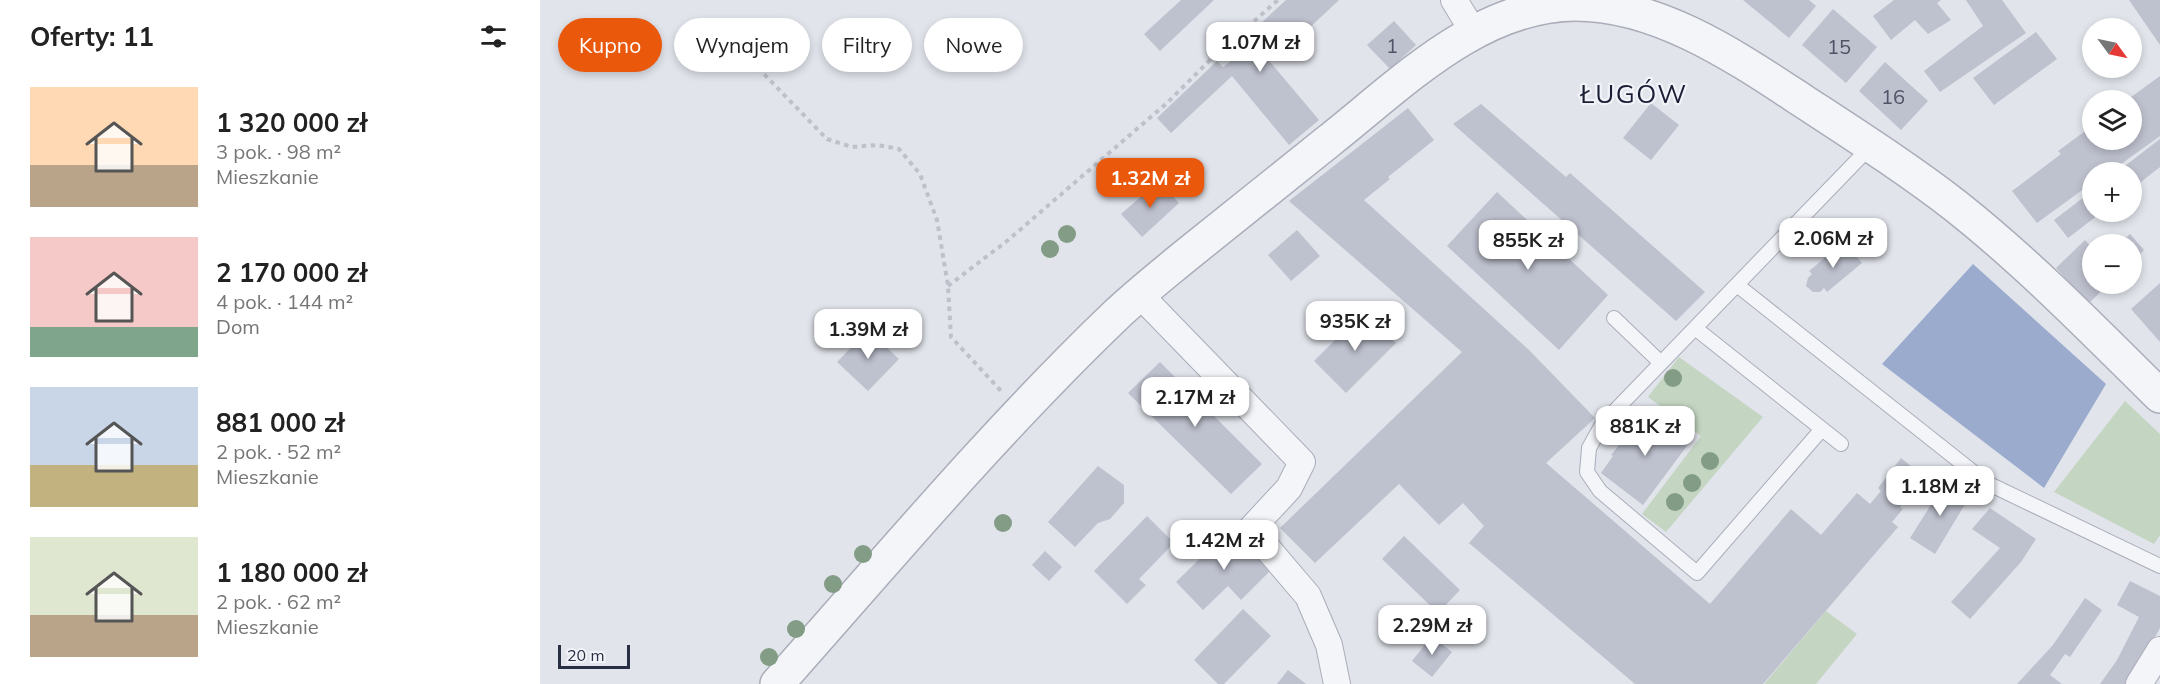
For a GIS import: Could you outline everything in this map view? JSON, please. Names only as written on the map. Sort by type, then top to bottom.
[{"type":"street","points":[[1454,0],[1474,33]]},
{"type":"street","points":[[777,684],[1020,411],[1139,294],[1437,55],[1474,33],[1508,17],[1536,8],[1576,4],[1634,7],[1705,41],[1781,86],[1955,206],[2002,244],[2051,288],[2160,396]]},
{"type":"street","points":[[1139,294],[1302,462],[1289,488],[1251,530],[1308,596],[1329,645],[1337,684]]},
{"type":"street","points":[[2139,684],[2160,650]]},
{"type":"lane","points":[[1822,429],[1697,573],[1600,491],[1587,472],[1589,448],[1603,423],[1871,146]]},
{"type":"lane","points":[[1737,285],[1987,483],[2160,566]]},
{"type":"lane","points":[[1614,318],[1661,363]]},
{"type":"lane","points":[[1695,328],[1841,444]]},
{"type":"path","points":[[948,286],[1007,241],[1167,103],[1211,59],[1278,0]]},
{"type":"path","points":[[762,72],[827,139],[852,147],[877,145],[899,149],[920,174],[936,219],[948,286],[951,337],[1020,411]]},
{"type":"green space","points":[[1679,357],[1763,417],[1666,532],[1642,514],[1701,436],[1648,397]]},
{"type":"green space","points":[[2125,401],[2160,434],[2160,535],[2154,544],[2054,492]]},
{"type":"green space","points":[[1826,611],[1857,634],[1816,684],[1764,684]]},
{"type":"water","points":[[1973,264],[2106,384],[2044,488],[1882,364]]},
{"type":"building","points":[[1181,0],[1214,0],[1160,51],[1144,34]]},
{"type":"building","points":[[1286,0],[1339,0],[1288,48],[1277,36],[1260,50],[1319,120],[1289,145],[1232,76],[1171,133],[1157,118],[1217,61],[1223,67],[1236,57],[1231,51]]},
{"type":"building","points":[[1743,0],[1809,0],[1816,6],[1789,38]]},
{"type":"building","points":[[1894,0],[1941,0],[1937,3],[1951,20],[1928,34],[1915,20],[1891,40],[1873,16]]},
{"type":"building","points":[[1966,0],[2002,0],[2026,33],[1940,92],[1924,71],[1983,26]]},
{"type":"building","points":[[2129,0],[2160,0],[2160,45],[2142,18]]},
{"type":"building","points":[[1833,9],[1877,47],[1846,83],[1802,45]]},
{"type":"building","points":[[1394,21],[1416,45],[1390,69],[1367,45]]},
{"type":"building","points":[[2036,32],[2057,59],[1994,105],[1973,78]]},
{"type":"building","points":[[1885,62],[1928,101],[1901,130],[1859,91]]},
{"type":"building","points":[[2160,76],[2160,136],[2142,149],[2142,90]]},
{"type":"building","points":[[1651,103],[1679,125],[1651,160],[1623,138]]},
{"type":"building","points":[[1481,104],[1566,177],[1570,173],[1705,292],[1676,321],[1453,124]]},
{"type":"building","points":[[1408,108],[1434,140],[1388,177],[1390,179],[1364,200],[1530,351],[1595,418],[1546,463],[1710,604],[1791,509],[1821,535],[1857,493],[1870,504],[1881,491],[1878,488],[1901,458],[1923,476],[1900,507],[1903,509],[1892,522],[1898,527],[1763,684],[1635,684],[1469,543],[1484,526],[1463,503],[1439,525],[1399,484],[1315,563],[1280,528],[1462,352],[1289,201]]},
{"type":"building","points":[[2082,133],[2082,150],[2141,150],[2124,162],[2082,162],[2082,190],[2037,223],[2012,191],[2061,154],[2058,151]]},
{"type":"building","points":[[2160,139],[2160,167],[2142,181],[2142,162],[2130,162]]},
{"type":"building","points":[[1159,181],[1179,203],[1142,237],[1121,214]]},
{"type":"building","points":[[1497,192],[1608,295],[1559,350],[1447,246]]},
{"type":"building","points":[[2082,199],[2082,222],[2089,222],[2068,238],[2054,220]]},
{"type":"building","points":[[1297,230],[1320,256],[1291,281],[1268,255]]},
{"type":"building","points":[[1844,242],[1862,263],[1827,292],[1824,288],[1820,292],[1813,292],[1806,286],[1812,274],[1809,271]]},
{"type":"building","points":[[2082,243],[2082,294],[2098,294],[2089,303],[2056,268]]},
{"type":"building","points":[[2160,283],[2160,342],[2131,309]]},
{"type":"building","points":[[1364,311],[1396,343],[1346,393],[1314,361]]},
{"type":"building","points":[[868,330],[899,359],[868,391],[837,362]]},
{"type":"building","points":[[1160,362],[1262,464],[1231,494],[1128,393]]},
{"type":"building","points":[[1648,410],[1689,443],[1643,505],[1601,473],[1613,456],[1611,455]]},
{"type":"building","points":[[1098,466],[1124,485],[1124,503],[1110,519],[1098,523],[1075,547],[1048,522]]},
{"type":"building","points":[[1946,481],[1970,496],[1935,554],[1910,538]]},
{"type":"building","points":[[1990,508],[2036,539],[2021,562],[1970,619],[1951,602],[2000,548],[1972,529]]},
{"type":"building","points":[[1147,516],[1174,543],[1139,579],[1146,585],[1127,604],[1094,571]]},
{"type":"building","points":[[1230,529],[1271,570],[1241,600],[1228,586],[1203,610],[1176,582]]},
{"type":"building","points":[[1404,536],[1460,590],[1438,613],[1382,559]]},
{"type":"building","points":[[1045,551],[1062,567],[1049,581],[1032,565]]},
{"type":"building","points":[[2130,581],[2160,596],[2160,628],[2128,684],[2100,684],[2117,660],[2139,617],[2117,605]]},
{"type":"building","points":[[2085,598],[2102,610],[2070,657],[2065,654],[2050,675],[2062,684],[2017,684],[2053,645]]},
{"type":"building","points":[[1243,609],[1271,636],[1224,684],[1218,684],[1194,660]]},
{"type":"building","points":[[1432,636],[1452,652],[1432,677],[1412,661]]},
{"type":"building","points":[[1288,670],[1306,684],[1277,684]]},
{"type":"district","name":"ŁUGÓW","points":[[1634,93]]}]
